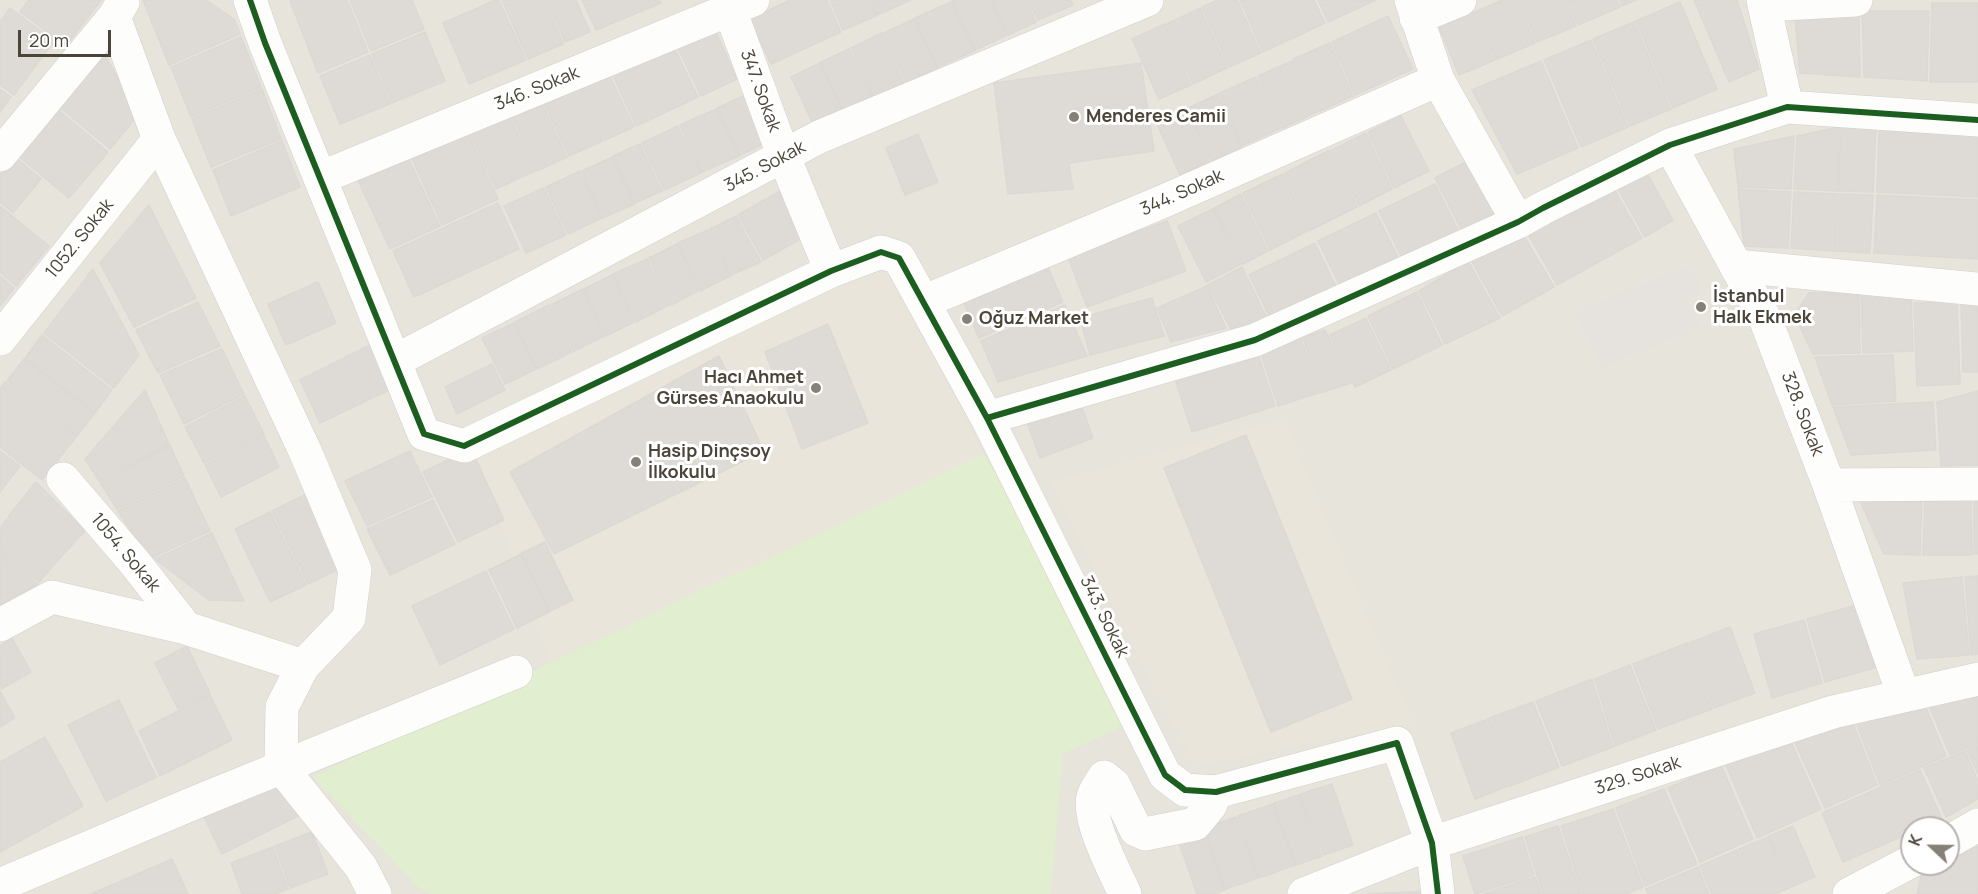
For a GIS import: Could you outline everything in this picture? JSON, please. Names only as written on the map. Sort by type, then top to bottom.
[{"type":"street","points":[[252,0],[266,43],[424,434],[464,446],[831,271]]},
{"type":"street","name":"345. Sokak","points":[[395,361],[819,137],[1147,0]]},
{"type":"street","points":[[1460,0],[1414,9],[1438,80],[1518,222]]},
{"type":"street","points":[[1787,107],[1764,3],[1856,0]]},
{"type":"street","name":"347. Sokak","points":[[741,5],[784,157],[831,271]]},
{"type":"street","name":"346. Sokak","points":[[320,178],[741,5]]},
{"type":"street","points":[[119,9],[159,139],[305,451],[355,570],[349,618],[303,666],[282,707],[281,767],[362,867],[375,894]]},
{"type":"street","points":[[0,155],[119,9]]},
{"type":"street","name":"344. Sokak","points":[[924,302],[1164,201],[1438,80]]},
{"type":"street","points":[[987,418],[1255,340],[1518,222],[1670,145],[1787,107],[1978,120]]},
{"type":"street","name":"1052. Sokak","points":[[0,339],[159,139]]},
{"type":"street","name":"328. Sokak","points":[[1670,145],[1766,321],[1829,485],[1904,696]]},
{"type":"street","name":"343. Sokak","points":[[831,271],[881,252],[899,258],[987,418],[1165,775],[1185,790],[1216,792],[1397,743],[1432,843]]},
{"type":"street","points":[[1736,266],[1978,288]]},
{"type":"street","name":"1054. Sokak","points":[[63,479],[135,563],[186,628]]},
{"type":"street","points":[[1829,485],[1978,484]]},
{"type":"street","points":[[0,625],[52,597],[186,628],[303,666]]},
{"type":"street","points":[[0,885],[281,767],[516,672]]},
{"type":"street","name":"329. Sokak","points":[[1304,894],[1432,843],[1833,712],[1978,679]]},
{"type":"street","points":[[1125,894],[1103,845],[1094,817],[1093,796],[1104,777],[1114,785],[1136,830],[1144,834],[1195,824],[1210,806],[1216,792]]},
{"type":"street","points":[[1960,835],[1978,825]]},
{"type":"street","points":[[1432,843],[1438,894]]},
{"type":"street","points":[[1849,894],[1894,877]]},
{"type":"shaded area","points":[[0,0],[1978,0],[1978,894],[0,894]]},
{"type":"shaded area","points":[[881,252],[984,454],[550,663],[478,460]]},
{"type":"shaded area","points":[[1687,265],[1703,293],[1687,300],[1701,327],[1602,367],[1574,312]]},
{"type":"shaded area","points":[[1284,419],[1413,723],[1195,766],[1050,482]]},
{"type":"green space","points":[[984,454],[1138,719],[1063,754],[1051,894],[431,894],[419,888],[313,777]]},
{"type":"building","points":[[29,0],[101,0],[66,46],[20,12]]},
{"type":"building","points":[[143,0],[206,0],[234,19],[240,34],[169,65]]},
{"type":"building","points":[[347,0],[368,52],[318,73],[290,1]]},
{"type":"building","points":[[350,0],[412,0],[424,29],[371,51]]},
{"type":"building","points":[[499,0],[526,60],[469,84],[443,23]]},
{"type":"building","points":[[502,0],[545,0],[563,44],[528,59]]},
{"type":"building","points":[[547,0],[576,0],[590,32],[565,42]]},
{"type":"building","points":[[582,0],[659,0],[661,3],[596,30]]},
{"type":"building","points":[[790,0],[827,0],[841,32],[771,64],[750,19]]},
{"type":"building","points":[[830,0],[869,0],[876,16],[843,30]]},
{"type":"building","points":[[871,0],[911,0],[877,15]]},
{"type":"building","points":[[990,0],[1007,35],[975,50],[952,1]]},
{"type":"building","points":[[992,0],[1026,0],[1036,22],[1008,35]]},
{"type":"building","points":[[1028,0],[1070,0],[1073,5],[1038,20]]},
{"type":"building","points":[[1218,0],[1237,0],[1261,53],[1229,67],[1202,7]]},
{"type":"building","points":[[1240,0],[1314,0],[1325,23],[1263,52]]},
{"type":"building","points":[[1318,0],[1376,0],[1328,22]]},
{"type":"building","points":[[1502,0],[1517,0],[1535,43],[1495,60],[1475,12]]},
{"type":"building","points":[[1519,0],[1565,0],[1576,26],[1537,42]]},
{"type":"building","points":[[1567,0],[1617,0],[1620,7],[1578,25]]},
{"type":"building","points":[[1620,0],[1636,0],[1622,6]]},
{"type":"building","points":[[1694,0],[1737,0],[1759,69],[1729,82]]},
{"type":"building","points":[[951,2],[974,51],[938,67],[915,18]]},
{"type":"building","points":[[1680,2],[1717,89],[1673,108],[1636,21]]},
{"type":"building","points":[[1932,3],[1978,3],[1978,82],[1930,82]]},
{"type":"building","points":[[10,8],[54,41],[14,95],[0,85],[0,22]]},
{"type":"building","points":[[1200,8],[1227,68],[1193,84],[1167,24]]},
{"type":"building","points":[[1859,11],[1860,77],[1800,73],[1795,17]]},
{"type":"building","points":[[1862,11],[1929,11],[1927,81],[1864,77]]},
{"type":"building","points":[[1473,12],[1493,61],[1459,75],[1439,27]]},
{"type":"building","points":[[1388,16],[1413,69],[1355,95],[1332,42]]},
{"type":"building","points":[[914,19],[937,68],[906,83],[884,33]]},
{"type":"building","points":[[711,21],[737,79],[701,96],[673,38]]},
{"type":"building","points":[[1634,22],[1671,109],[1630,126],[1593,39]]},
{"type":"building","points":[[1165,24],[1191,85],[1159,99],[1132,39]]},
{"type":"building","points":[[425,32],[445,81],[392,103],[372,54]]},
{"type":"building","points":[[882,33],[904,84],[874,98],[851,48]]},
{"type":"building","points":[[241,37],[261,87],[191,117],[171,67]]},
{"type":"building","points":[[670,39],[698,97],[636,126],[609,67]]},
{"type":"building","points":[[1591,40],[1628,127],[1581,147],[1544,60]]},
{"type":"building","points":[[1330,43],[1353,96],[1318,112],[1293,59]]},
{"type":"building","points":[[849,49],[873,99],[844,112],[821,62]]},
{"type":"building","points":[[102,51],[139,114],[110,149],[57,105]]},
{"type":"building","points":[[370,55],[390,104],[340,124],[320,76]]},
{"type":"building","points":[[1292,61],[1316,112],[1283,128],[1258,76]]},
{"type":"building","points":[[1541,61],[1578,148],[1517,174],[1472,90]]},
{"type":"building","points":[[820,63],[843,113],[814,126],[791,77]]},
{"type":"building","name":"Menderes Camii","points":[[1141,63],[1154,151],[1069,163],[1073,189],[1008,194],[994,83]]},
{"type":"building","points":[[606,68],[634,127],[605,140],[578,80]]},
{"type":"building","points":[[1256,77],[1281,128],[1242,146],[1220,93]]},
{"type":"building","points":[[577,82],[603,141],[569,156],[541,97]]},
{"type":"building","points":[[0,89],[11,97],[0,112]]},
{"type":"building","points":[[262,89],[281,139],[211,167],[192,119]]},
{"type":"building","points":[[753,92],[775,139],[740,155],[717,108]]},
{"type":"building","points":[[1218,94],[1241,147],[1211,161],[1188,108]]},
{"type":"building","points":[[539,98],[567,157],[537,171],[510,112]]},
{"type":"building","points":[[55,107],[108,152],[69,198],[16,154]]},
{"type":"building","points":[[1187,108],[1209,162],[1180,175],[1156,122]]},
{"type":"building","points":[[716,109],[739,156],[702,172],[680,125]]},
{"type":"building","points":[[508,113],[535,171],[496,189],[469,131]]},
{"type":"building","points":[[1401,116],[1429,171],[1394,188],[1368,132]]},
{"type":"building","points":[[678,126],[701,173],[664,190],[642,143]]},
{"type":"building","points":[[465,127],[498,199],[442,225],[409,152]]},
{"type":"building","points":[[1839,127],[1838,191],[1794,189],[1797,136]]},
{"type":"building","points":[[1841,127],[1876,128],[1873,192],[1839,191]]},
{"type":"building","points":[[1879,129],[1978,134],[1978,197],[1877,192]]},
{"type":"building","points":[[1366,133],[1392,189],[1359,206],[1332,150]]},
{"type":"building","points":[[918,134],[938,182],[905,195],[886,148]]},
{"type":"building","points":[[1794,136],[1791,189],[1738,187],[1734,149]]},
{"type":"building","points":[[282,141],[300,187],[231,216],[213,170]]},
{"type":"building","points":[[640,144],[662,191],[635,203],[613,156]]},
{"type":"building","points":[[1330,150],[1357,207],[1311,230],[1285,173]]},
{"type":"building","points":[[406,153],[440,226],[390,249],[356,176]]},
{"type":"building","points":[[14,156],[41,179],[13,213],[0,202],[0,172]]},
{"type":"building","points":[[612,157],[634,204],[603,218],[582,171]]},
{"type":"building","points":[[1468,161],[1495,215],[1462,231],[1435,178]]},
{"type":"building","points":[[1642,164],[1673,220],[1645,237],[1613,180]]},
{"type":"building","points":[[580,171],[602,218],[568,234],[546,187]]},
{"type":"building","points":[[1283,174],[1309,230],[1270,250],[1243,193]]},
{"type":"building","points":[[1610,182],[1642,238],[1557,285],[1525,229]]},
{"type":"building","points":[[1435,184],[1459,232],[1403,260],[1379,211]]},
{"type":"building","points":[[544,188],[566,235],[526,253],[504,206]]},
{"type":"building","points":[[1738,189],[1791,192],[1788,248],[1744,246]]},
{"type":"building","points":[[780,191],[806,236],[763,260],[738,215]]},
{"type":"building","points":[[1794,192],[1838,194],[1836,251],[1791,248]]},
{"type":"building","points":[[1241,194],[1268,251],[1243,264],[1214,208]]},
{"type":"building","points":[[1840,194],[1873,195],[1870,253],[1838,251]]},
{"type":"building","points":[[1877,195],[1978,200],[1978,259],[1874,253]]},
{"type":"building","points":[[498,203],[519,249],[414,297],[393,251]]},
{"type":"building","points":[[149,205],[196,298],[134,327],[100,263]]},
{"type":"building","points":[[0,206],[49,246],[16,286],[0,272]]},
{"type":"building","points":[[1213,209],[1241,264],[1206,282],[1178,226]]},
{"type":"building","points":[[1376,213],[1400,261],[1342,290],[1318,241]]},
{"type":"building","points":[[736,216],[761,262],[731,275],[710,229]]},
{"type":"building","points":[[1167,221],[1186,271],[1087,307],[1068,257]]},
{"type":"building","points":[[708,230],[730,276],[700,291],[678,243]]},
{"type":"building","points":[[1521,231],[1554,287],[1502,316],[1471,260]]},
{"type":"building","points":[[1315,243],[1338,291],[1273,324],[1249,275]]},
{"type":"building","points":[[677,244],[698,291],[671,305],[649,258]]},
{"type":"building","points":[[647,259],[669,305],[636,322],[613,274]]},
{"type":"building","points":[[1468,261],[1500,318],[1445,344],[1419,291]]},
{"type":"building","points":[[1048,267],[1063,302],[979,338],[964,303]]},
{"type":"building","points":[[1242,267],[1270,325],[1237,341],[1208,285]]},
{"type":"building","points":[[93,269],[139,355],[114,388],[44,333]]},
{"type":"building","points":[[612,275],[634,322],[606,336],[584,289]]},
{"type":"building","points":[[0,276],[14,288],[0,306]]},
{"type":"building","points":[[318,282],[336,323],[286,345],[268,304]]},
{"type":"building","points":[[1207,286],[1226,328],[1171,342],[1157,308]]},
{"type":"building","points":[[583,289],[604,336],[574,351],[551,305]]},
{"type":"building","points":[[1911,290],[1913,351],[1863,353],[1861,291]]},
{"type":"building","points":[[1417,292],[1442,345],[1393,369],[1368,316]]},
{"type":"building","points":[[1859,292],[1860,353],[1813,354],[1794,315],[1809,293]]},
{"type":"building","points":[[1152,298],[1164,336],[1090,355],[1080,318]]},
{"type":"building","points":[[1978,300],[1978,372],[1963,372],[1961,301]]},
{"type":"building","points":[[1957,301],[1960,384],[1917,386],[1914,303]]},
{"type":"building","points":[[198,302],[220,346],[158,373],[136,330]]},
{"type":"building","points":[[549,305],[572,352],[537,369],[515,322]]},
{"type":"building","points":[[1065,305],[1087,356],[998,382],[981,341]]},
{"type":"building","points":[[1366,318],[1391,370],[1355,387],[1330,335]]},
{"type":"building","points":[[514,323],[536,369],[505,384],[482,338]]},
{"type":"building","name":"Hacı Ahmet Gürses Anaokulu","points":[[828,324],[868,423],[802,449],[765,352]]},
{"type":"building","points":[[1325,330],[1351,383],[1320,393],[1303,337]]},
{"type":"building","points":[[42,335],[112,390],[95,413],[25,358]]},
{"type":"building","points":[[1301,338],[1318,393],[1278,406],[1260,350]]},
{"type":"building","points":[[370,345],[391,389],[320,423],[300,380]]},
{"type":"building","points":[[222,349],[244,394],[184,424],[160,375]]},
{"type":"building","points":[[1257,351],[1275,406],[1192,432],[1174,376]]},
{"type":"building","points":[[1893,355],[1896,401],[1832,405],[1815,357]]},
{"type":"building","name":"Hasip Dinçsoy İlkokulu","points":[[719,356],[764,451],[554,554],[510,472]]},
{"type":"building","points":[[24,359],[94,414],[77,436],[7,381]]},
{"type":"building","points":[[492,364],[505,390],[457,414],[445,387]]},
{"type":"building","points":[[5,382],[76,437],[42,480],[0,447],[0,389]]},
{"type":"building","points":[[145,390],[169,444],[100,482],[85,459]]},
{"type":"building","points":[[1978,391],[1978,465],[1941,466],[1937,402]]},
{"type":"building","points":[[245,396],[264,434],[204,463],[185,427]]},
{"type":"building","points":[[1079,399],[1093,438],[1040,458],[1026,419]]},
{"type":"building","points":[[1933,402],[1936,450],[1851,455],[1833,407]]},
{"type":"building","points":[[1246,435],[1352,699],[1271,732],[1164,468]]},
{"type":"building","points":[[264,436],[279,467],[221,497],[205,465]]},
{"type":"building","points":[[170,445],[184,476],[117,509],[101,484]]},
{"type":"building","points":[[471,449],[504,520],[458,542],[423,472]]},
{"type":"building","points":[[0,451],[20,466],[0,492]]},
{"type":"building","points":[[410,451],[432,497],[367,526],[345,481]]},
{"type":"building","points":[[185,478],[210,531],[153,557],[143,549],[118,511]]},
{"type":"building","points":[[36,482],[85,531],[60,558],[8,517]]},
{"type":"building","points":[[307,494],[343,567],[308,584],[272,511]]},
{"type":"building","points":[[1971,495],[1972,555],[1923,555],[1925,496]]},
{"type":"building","points":[[1974,495],[1978,495],[1978,554],[1974,554]]},
{"type":"building","points":[[1922,496],[1920,555],[1884,554],[1860,501]]},
{"type":"building","points":[[433,500],[455,544],[390,575],[367,529]]},
{"type":"building","points":[[270,512],[306,585],[270,602],[235,529]]},
{"type":"building","points":[[7,519],[59,559],[39,582],[0,552],[0,528]]},
{"type":"building","points":[[212,533],[244,601],[209,600],[155,559]]},
{"type":"building","points":[[545,542],[573,600],[550,611],[522,553]]},
{"type":"building","points":[[0,554],[38,584],[0,605]]},
{"type":"building","points":[[521,554],[549,612],[517,628],[489,570]]},
{"type":"building","points":[[486,571],[514,629],[440,665],[412,606]]},
{"type":"building","points":[[1978,576],[1978,654],[1971,655],[1965,577]]},
{"type":"building","points":[[1962,577],[1969,655],[1917,659],[1903,583]]},
{"type":"building","points":[[1864,603],[1881,666],[1825,682],[1807,619]]},
{"type":"building","points":[[1804,620],[1822,683],[1772,698],[1754,634]]},
{"type":"building","points":[[1730,627],[1755,693],[1714,708],[1689,643]]},
{"type":"building","points":[[12,638],[31,672],[1,689],[0,646]]},
{"type":"building","points":[[1687,643],[1712,709],[1658,729],[1633,664]]},
{"type":"building","points":[[187,646],[210,693],[178,709],[155,663]]},
{"type":"building","points":[[1630,665],[1656,730],[1615,746],[1595,679]]},
{"type":"building","points":[[1592,679],[1613,747],[1562,766],[1536,701]]},
{"type":"building","points":[[0,691],[15,718],[0,727]]},
{"type":"building","points":[[210,695],[232,740],[160,776],[139,731]]},
{"type":"building","points":[[1978,695],[1978,743],[1950,755],[1928,703]]},
{"type":"building","points":[[119,700],[156,777],[106,801],[68,725]]},
{"type":"building","points":[[1533,702],[1559,767],[1510,786],[1487,719]]},
{"type":"building","points":[[1924,703],[1946,756],[1880,785],[1854,717]]},
{"type":"building","points":[[1851,718],[1877,785],[1825,808],[1791,734]]},
{"type":"building","points":[[1485,720],[1508,786],[1475,799],[1451,733]]},
{"type":"building","points":[[1788,735],[1821,809],[1757,838],[1725,763]]},
{"type":"building","points":[[45,737],[83,806],[0,852],[0,762]]},
{"type":"building","points":[[1978,745],[1978,774],[1967,750]]},
{"type":"building","points":[[1965,751],[1978,781],[1978,799],[1946,816],[1924,768]]},
{"type":"building","points":[[1721,765],[1753,839],[1700,862],[1668,788]]},
{"type":"building","points":[[1920,770],[1941,816],[1900,816],[1900,837],[1843,862],[1822,813]]},
{"type":"building","points":[[274,780],[302,814],[222,854],[203,815]]},
{"type":"building","points":[[1332,784],[1353,845],[1324,855],[1300,794]]},
{"type":"building","points":[[1664,789],[1697,864],[1645,886],[1616,808]]},
{"type":"building","points":[[1299,795],[1322,856],[1296,865],[1274,803]]},
{"type":"building","points":[[1273,804],[1295,865],[1259,878],[1238,816]]},
{"type":"building","points":[[1613,809],[1643,887],[1626,894],[1583,894],[1561,826]]},
{"type":"building","points":[[1236,817],[1258,878],[1226,889],[1205,828]]},
{"type":"building","points":[[1558,826],[1581,894],[1543,894],[1525,837]]},
{"type":"building","points":[[1793,826],[1815,877],[1791,887],[1769,836]]},
{"type":"building","points":[[1203,828],[1225,890],[1213,894],[1197,894],[1177,837]]},
{"type":"building","points":[[312,832],[328,874],[290,888],[275,846]]},
{"type":"building","points":[[1522,837],[1534,875],[1475,894],[1463,856]]},
{"type":"building","points":[[1768,837],[1789,888],[1774,894],[1759,894],[1739,849]]},
{"type":"building","points":[[1978,846],[1978,894],[1917,894],[1921,876],[1960,876],[1960,856]]},
{"type":"building","points":[[273,847],[288,889],[275,894],[242,894],[231,863]]},
{"type":"building","points":[[1737,850],[1757,894],[1712,894],[1700,866]]},
{"type":"building","points":[[172,859],[188,894],[91,894]]},
{"type":"building","points":[[1698,867],[1709,894],[1648,894],[1646,889]]},
{"type":"building","points":[[1535,877],[1541,894],[1483,894]]},
{"type":"building","points":[[1428,891],[1429,894],[1366,894]]},
{"type":"cycle path","points":[[250,0],[265,43],[424,434],[464,446],[831,271],[881,252],[899,258],[987,418],[1165,775],[1185,790],[1216,792],[1397,743],[1432,843],[1438,894]]},
{"type":"cycle path","points":[[987,418],[1255,340],[1518,222],[1670,145],[1787,107],[1978,120]]},
{"type":"place","name":"Menderes Camii","points":[[1074,117]]},
{"type":"place","name":"İstanbul Halk Ekmek","points":[[1701,307]]},
{"type":"place","name":"Oğuz Market","points":[[967,319]]},
{"type":"place","name":"Hacı Ahmet Gürses Anaokulu","points":[[816,388]]},
{"type":"place","name":"Hasip Dinçsoy İlkokulu","points":[[636,462]]}]
